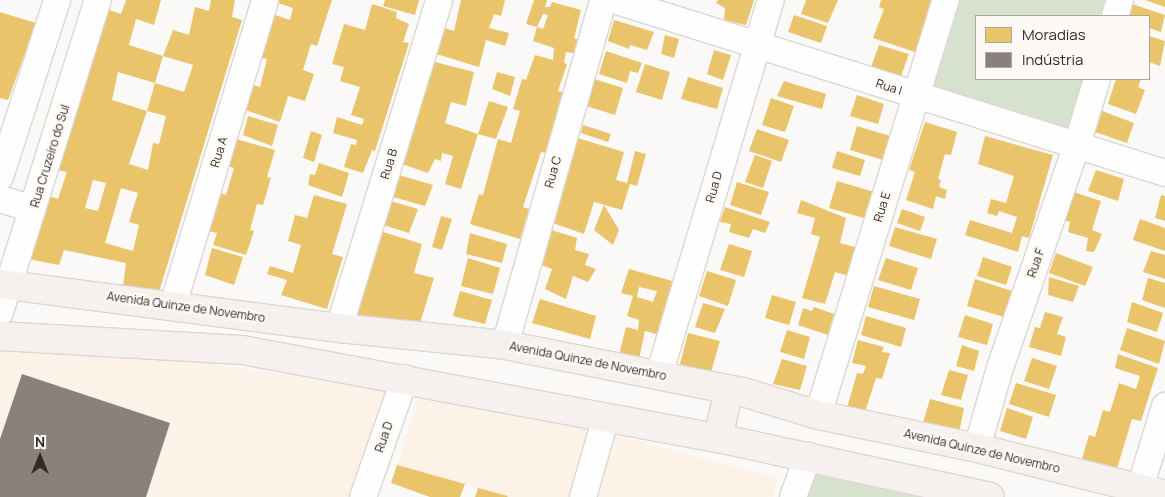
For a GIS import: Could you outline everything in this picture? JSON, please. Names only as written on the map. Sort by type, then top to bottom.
[{"type":"main road","name":"Avenida Quinze de Novembro","points":[[5,284],[339,328],[505,345],[729,389],[818,415],[977,448],[1153,491]]},
{"type":"main road","points":[[183,306],[192,347]]},
{"type":"main road","points":[[0,336],[242,350],[405,378],[718,438],[808,456],[980,496]]},
{"type":"main road","points":[[718,438],[729,389]]},
{"type":"street","points":[[0,178],[57,0]]},
{"type":"street","name":"Rua Cruzeiro do Sul","points":[[0,312],[5,284],[33,209],[98,0]]},
{"type":"street","name":"Rua A","points":[[183,306],[265,0]]},
{"type":"street","name":"Rua B","points":[[339,328],[439,0]]},
{"type":"street","name":"Rua C","points":[[505,345],[603,0]]},
{"type":"street","name":"Rua I","points":[[614,0],[1165,173]]},
{"type":"street","name":"Rua D","points":[[659,375],[771,0]]},
{"type":"street","name":"Rua E","points":[[818,415],[946,0]]},
{"type":"street","points":[[1115,15],[1120,0]]},
{"type":"street","name":"Rua F","points":[[977,448],[1000,368],[1077,145],[1097,80]]},
{"type":"street","points":[[0,199],[33,209]]},
{"type":"street","name":"Rua D","points":[[363,497],[405,378]]},
{"type":"street","points":[[1153,491],[1165,406]]},
{"type":"street","points":[[583,497],[606,416]]},
{"type":"street","points":[[793,497],[808,456]]},
{"type":"shaded area","points":[[3,348],[196,361],[388,391],[351,497],[0,497],[0,358]]},
{"type":"shaded area","points":[[424,382],[595,420],[570,497],[509,497],[397,465]]},
{"type":"shaded area","points":[[616,435],[778,478],[773,497],[596,497]]},
{"type":"green space","points":[[953,0],[1110,0],[1105,15],[975,15],[975,80],[1085,80],[1070,128],[1065,133],[926,85]]},
{"type":"green space","points":[[815,468],[938,497],[804,497]]},
{"type":"building: Moradias","points":[[126,0],[161,0],[154,25],[136,19],[129,45],[163,56],[173,30],[189,35],[195,7],[209,11],[211,0],[235,0],[232,17],[242,20],[159,292],[123,287],[126,263],[64,250],[59,265],[28,259],[49,196],[58,199],[67,172],[58,170],[106,9],[121,14]],"holes":[[[163,56],[193,65],[184,92],[155,83]],[[118,72],[155,83],[147,111],[112,100]],[[147,111],[166,116],[159,144],[153,143],[148,170],[129,164]],[[93,180],[106,183],[98,211],[85,208]],[[121,188],[138,193],[129,222],[139,225],[133,251],[105,243]]]},
{"type":"building: Moradias","points":[[279,0],[332,0],[317,46],[311,44],[303,70],[314,74],[305,101],[288,96],[280,122],[245,110],[253,85],[260,87],[267,59],[261,58],[275,15],[290,20],[293,8],[278,3]]},
{"type":"building: Moradias","points":[[385,0],[419,0],[415,15],[383,6]]},
{"type":"building: Moradias","points":[[461,0],[505,0],[501,16],[494,14],[489,28],[509,33],[505,46],[486,40],[479,67],[433,53],[441,27],[454,31]]},
{"type":"building: Moradias","points":[[534,0],[547,0],[545,7],[550,7],[552,2],[581,10],[574,38],[582,41],[578,54],[566,52],[564,63],[567,64],[558,91],[566,93],[547,153],[541,152],[523,207],[529,209],[520,239],[470,224],[479,194],[483,195],[498,139],[511,143],[520,111],[513,109],[522,79],[526,80],[535,55],[553,60],[554,48],[533,41],[537,27],[526,24]],"holes":[[[543,14],[548,15],[543,29],[537,27]]]},
{"type":"building: Moradias","points":[[718,0],[754,0],[746,25],[724,20],[725,8],[716,3]]},
{"type":"building: Moradias","points":[[806,0],[838,0],[828,23],[801,14]]},
{"type":"building: Moradias","points":[[881,0],[934,0],[918,53],[873,38],[884,9],[879,7]]},
{"type":"building: Moradias","points":[[1145,0],[1165,0],[1165,7]]},
{"type":"building: Moradias","points":[[372,4],[397,12],[396,18],[409,24],[403,42],[409,43],[375,151],[372,150],[363,173],[344,167],[351,144],[356,145],[357,140],[333,133],[337,117],[362,125],[364,119],[351,115],[360,87],[340,81],[344,67],[332,64],[344,24],[365,30]]},
{"type":"building: Moradias","points":[[1132,4],[1165,15],[1161,32],[1150,28],[1150,15],[1128,15]]},
{"type":"building: Moradias","points":[[0,12],[36,23],[8,100],[0,98]]},
{"type":"building: Moradias","points":[[794,15],[827,26],[821,43],[788,32]]},
{"type":"building: Moradias","points":[[614,20],[654,32],[647,50],[630,45],[629,49],[608,41]]},
{"type":"building: Moradias","points":[[665,35],[679,39],[674,58],[661,54]]},
{"type":"building: Moradias","points":[[1150,36],[1165,41],[1160,66],[1150,62]]},
{"type":"building: Moradias","points":[[879,45],[909,54],[901,76],[871,67]]},
{"type":"building: Moradias","points":[[714,50],[731,55],[723,80],[707,74]]},
{"type":"building: Moradias","points":[[606,51],[642,63],[638,73],[630,71],[627,83],[599,74]]},
{"type":"building: Moradias","points":[[431,61],[474,72],[466,106],[451,102],[445,123],[478,134],[461,189],[445,184],[453,156],[442,153],[441,161],[435,159],[428,173],[399,163]]},
{"type":"building: Moradias","points":[[645,64],[670,72],[662,100],[636,92]]},
{"type":"building: Moradias","points":[[497,72],[515,77],[510,96],[492,89]]},
{"type":"building: Moradias","points":[[688,77],[723,88],[717,109],[681,99]]},
{"type":"building: Moradias","points":[[591,78],[623,88],[615,115],[583,105]]},
{"type":"building: Moradias","points":[[1116,80],[1141,80],[1138,87],[1145,90],[1136,114],[1108,104]]},
{"type":"building: Moradias","points":[[784,81],[826,94],[822,109],[777,96]]},
{"type":"building: Moradias","points":[[857,95],[884,104],[878,124],[850,116]]},
{"type":"building: Moradias","points":[[771,98],[794,106],[785,132],[762,125]]},
{"type":"building: Moradias","points":[[489,101],[508,107],[496,139],[478,134]]},
{"type":"building: Moradias","points":[[1102,111],[1134,123],[1127,143],[1095,132]]},
{"type":"building: Moradias","points":[[248,116],[278,125],[272,146],[243,135]]},
{"type":"building: Moradias","points":[[925,122],[957,132],[951,155],[945,154],[938,179],[941,180],[939,187],[947,190],[945,199],[936,196],[933,209],[906,200],[915,172],[909,170]]},
{"type":"building: Moradias","points":[[583,125],[611,134],[608,142],[581,133]]},
{"type":"building: Moradias","points":[[857,126],[890,136],[883,160],[850,150]]},
{"type":"building: Moradias","points":[[757,129],[789,140],[781,162],[749,151]]},
{"type":"building: Moradias","points":[[311,131],[322,135],[314,162],[303,158]]},
{"type":"building: Moradias","points":[[985,136],[1053,155],[1029,238],[1022,236],[1018,252],[965,235],[970,220],[1012,233],[1017,217],[999,211],[997,216],[987,213],[991,199],[1006,203],[1014,176],[978,164]]},
{"type":"building: Moradias","points":[[574,137],[624,152],[616,180],[627,183],[635,151],[646,154],[637,186],[630,184],[622,210],[594,202],[584,234],[550,222]]},
{"type":"building: Moradias","points":[[236,139],[275,150],[267,177],[271,178],[263,205],[257,204],[250,230],[254,231],[246,255],[213,245],[217,233],[208,231],[219,193],[226,195],[234,168],[228,166]]},
{"type":"building: Moradias","points":[[837,151],[865,160],[860,176],[832,168]]},
{"type":"building: Moradias","points":[[755,155],[772,161],[763,188],[745,182]]},
{"type":"building: Moradias","points":[[319,163],[349,173],[342,197],[308,185],[310,174],[315,175]]},
{"type":"building: Moradias","points":[[1096,170],[1124,179],[1118,201],[1088,191]]},
{"type":"building: Moradias","points":[[399,175],[433,185],[425,206],[393,197]]},
{"type":"building: Moradias","points":[[837,181],[874,192],[867,219],[829,208]]},
{"type":"building: Moradias","points":[[737,182],[769,192],[761,215],[730,205]]},
{"type":"building: Moradias","points":[[1070,191],[1101,201],[1092,230],[1102,234],[1094,252],[1086,251],[1088,238],[1068,232],[1070,222],[1060,219]]},
{"type":"building: Moradias","points":[[314,195],[347,204],[332,254],[343,257],[327,309],[281,295],[287,280],[267,274],[270,266],[293,273],[301,245],[288,241],[295,215],[307,218]]},
{"type":"building: Moradias","points":[[1161,195],[1165,196],[1165,221],[1155,218]]},
{"type":"building: Moradias","points":[[387,200],[418,209],[409,233],[380,224]]},
{"type":"building: Moradias","points":[[801,200],[846,218],[840,243],[858,248],[849,276],[835,272],[825,304],[802,298],[820,237],[811,234],[815,218],[797,213]]},
{"type":"building: Moradias","points":[[604,205],[619,230],[613,245],[594,230]]},
{"type":"building: Moradias","points":[[725,207],[770,222],[765,233],[753,229],[749,238],[729,232],[731,224],[720,222]]},
{"type":"building: Moradias","points":[[902,209],[925,217],[920,231],[897,223]]},
{"type":"building: Moradias","points":[[441,216],[452,219],[442,250],[432,247]]},
{"type":"building: Moradias","points":[[1140,219],[1165,228],[1165,251],[1133,240]]},
{"type":"building: Moradias","points":[[895,227],[937,239],[931,259],[889,246]]},
{"type":"building: Moradias","points":[[548,229],[577,238],[575,250],[589,254],[585,265],[596,269],[588,282],[573,276],[566,299],[545,289],[552,269],[539,264]]},
{"type":"building: Moradias","points":[[383,232],[422,244],[414,273],[434,278],[419,326],[351,318],[369,260],[374,261]]},
{"type":"building: Moradias","points":[[470,233],[507,244],[502,263],[466,254]]},
{"type":"building: Moradias","points":[[729,244],[752,251],[744,277],[720,270]]},
{"type":"building: Moradias","points":[[212,248],[243,257],[234,285],[205,275]]},
{"type":"building: Moradias","points":[[1151,251],[1165,255],[1165,279],[1143,272]]},
{"type":"building: Moradias","points":[[1056,253],[1093,267],[1085,286],[1049,273]]},
{"type":"building: Moradias","points":[[983,257],[1012,267],[1006,285],[977,276]]},
{"type":"building: Moradias","points":[[468,258],[500,268],[493,294],[461,286]]},
{"type":"building: Moradias","points":[[886,258],[918,268],[911,290],[878,280]]},
{"type":"building: Moradias","points":[[629,269],[676,282],[665,306],[668,307],[660,335],[645,331],[639,359],[619,355],[626,327],[638,330],[639,320],[627,316],[633,296],[621,293]],"holes":[[[639,287],[657,291],[653,302],[637,297]]]},
{"type":"building: Moradias","points":[[707,271],[736,280],[728,306],[699,296]]},
{"type":"building: Moradias","points":[[1049,277],[1079,286],[1073,302],[1048,295]]},
{"type":"building: Moradias","points":[[1148,278],[1165,283],[1165,308],[1142,300]]},
{"type":"building: Moradias","points":[[975,279],[1012,291],[1004,317],[967,306]]},
{"type":"building: Moradias","points":[[874,286],[920,299],[914,320],[868,307]]},
{"type":"building: Moradias","points":[[460,291],[492,300],[485,324],[453,316]]},
{"type":"building: Moradias","points":[[772,295],[796,302],[789,325],[765,318]]},
{"type":"building: Moradias","points":[[540,299],[596,316],[590,339],[532,323]]},
{"type":"building: Moradias","points":[[1132,302],[1163,313],[1157,332],[1127,322]]},
{"type":"building: Moradias","points":[[703,303],[725,309],[715,333],[695,327]]},
{"type":"building: Moradias","points":[[814,307],[834,314],[828,335],[798,325],[803,308],[812,311]]},
{"type":"building: Moradias","points":[[1045,312],[1063,317],[1057,334],[1066,337],[1061,356],[1029,347],[1035,327],[1040,328]]},
{"type":"building: Moradias","points":[[965,315],[993,324],[987,345],[958,337]]},
{"type":"building: Moradias","points":[[866,316],[906,328],[901,347],[861,335]]},
{"type":"building: Moradias","points":[[1127,328],[1165,341],[1159,364],[1120,350]]},
{"type":"building: Moradias","points":[[787,330],[810,337],[804,359],[780,352]]},
{"type":"building: Moradias","points":[[688,333],[720,341],[711,372],[680,364]]},
{"type":"building: Moradias","points":[[858,340],[884,347],[882,352],[890,353],[882,379],[876,378],[865,412],[847,408],[857,373],[863,374],[866,366],[852,363]]},
{"type":"building: Moradias","points":[[962,345],[979,351],[974,371],[956,366]]},
{"type":"building: Moradias","points":[[1118,354],[1158,368],[1141,421],[1132,419],[1115,475],[1080,466],[1089,435],[1095,437],[1103,410],[1110,412],[1119,383],[1136,389],[1140,376],[1115,368]]},
{"type":"building: Moradias","points":[[1032,358],[1057,366],[1049,389],[1024,381]]},
{"type":"building: Moradias","points":[[782,359],[807,366],[800,390],[773,384]]},
{"type":"building: Moradias","points":[[949,370],[968,375],[961,400],[941,395]]},
{"type":"building: Moradias","points":[[1016,383],[1056,395],[1049,417],[1009,404]]},
{"type":"building: Moradias","points":[[930,399],[964,408],[959,433],[923,423]]},
{"type":"building: Moradias","points":[[1007,408],[1033,417],[1026,439],[1000,431]]},
{"type":"building: Moradias","points":[[397,465],[465,484],[460,497],[430,497],[391,483]]},
{"type":"building: Moradias","points":[[478,488],[508,496],[475,497]]},
{"type":"building: Indústria","points":[[22,374],[170,423],[146,497],[0,497],[0,439]]}]
